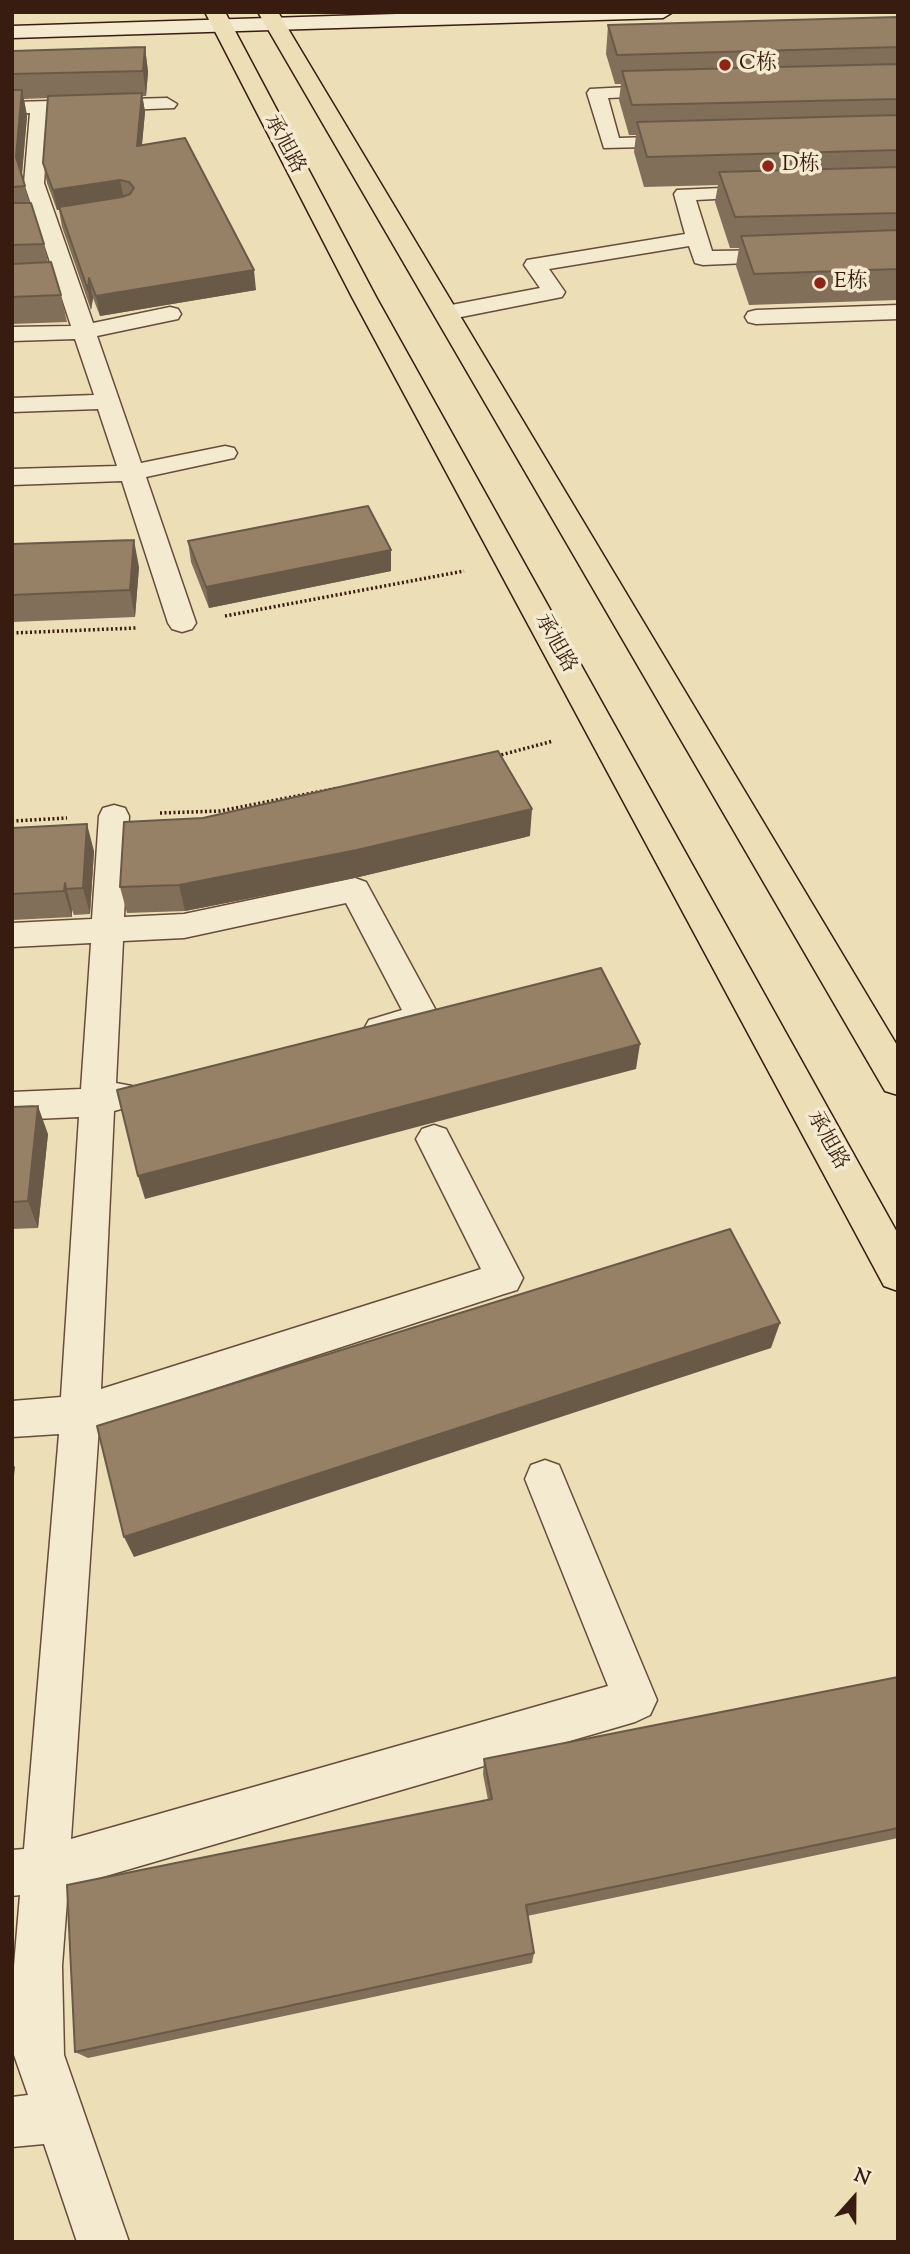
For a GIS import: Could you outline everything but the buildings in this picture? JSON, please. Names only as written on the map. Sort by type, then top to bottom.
[{"type":"main road","points":[[12,32],[217,19],[663,12]]},
{"type":"main road","points":[[272,18],[898,1080]]},
{"type":"main road","name":"承旭路","points":[[217,19],[364,297],[898,1273]]},
{"type":"lane","points":[[693,90],[597,93],[611,144],[706,142]]},
{"type":"lane","points":[[12,108],[167,104]]},
{"type":"lane","points":[[40,107],[24,173],[34,183],[35,221],[66,279],[182,623]]},
{"type":"lane","points":[[791,191],[684,194],[703,258],[800,255]]},
{"type":"lane","points":[[35,221],[73,216]]},
{"type":"lane","points":[[446,313],[554,292],[535,265],[697,238]]},
{"type":"lane","points":[[39,280],[66,279]]},
{"type":"lane","points":[[756,317],[898,312]]},
{"type":"lane","points":[[12,334],[84,332],[170,314]]},
{"type":"lane","points":[[12,405],[107,401]]},
{"type":"lane","points":[[12,477],[131,473],[225,453]]},
{"type":"lane","points":[[131,552],[158,551]]},
{"type":"lane","points":[[103,2242],[39,2055],[38,1966],[29,1871],[79,1414],[114,816]]},
{"type":"lane","points":[[12,935],[184,926],[355,890],[423,1018],[356,1036]]},
{"type":"lane","points":[[12,1106],[98,1102],[153,1088]]},
{"type":"lane","points":[[12,1419],[79,1414],[504,1278],[434,1139]]},
{"type":"lane","points":[[29,1871],[635,1700],[545,1479]]},
{"type":"lane","points":[[12,2122],[60,2117]]},
{"type":"path","points":[[12,633],[164,627],[509,562]]},
{"type":"path","points":[[495,756],[601,729]]},
{"type":"path","points":[[12,821],[220,811],[338,788]]},
{"type":"place","name":"C栋","points":[[725,65]]},
{"type":"place","name":"D栋","points":[[768,166]]},
{"type":"place","name":"E栋","points":[[820,283]]}]
